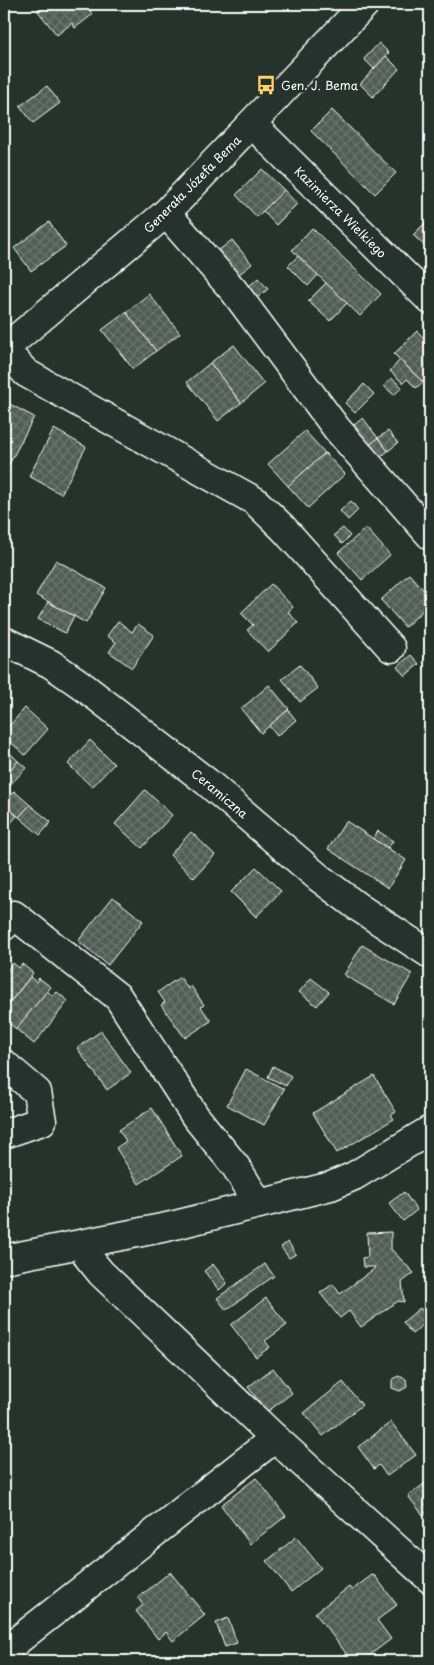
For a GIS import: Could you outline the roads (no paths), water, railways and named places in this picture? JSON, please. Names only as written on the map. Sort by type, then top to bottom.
[{"type":"street","name":"Generała Józefa Bema","points":[[4,349],[166,213],[365,4]]},
{"type":"street","name":"Kazimierza Wielkiego","points":[[252,124],[430,300]]},
{"type":"street","points":[[166,213],[234,291],[337,429],[430,535]]},
{"type":"street","points":[[4,349],[26,373],[255,501],[283,528],[391,648]]},
{"type":"street","name":"Ceramiczna","points":[[4,641],[51,664],[80,684],[207,782],[318,877],[358,907],[430,954]]},
{"type":"street","points":[[4,926],[14,914],[118,997],[179,1092],[236,1167],[259,1204]]},
{"type":"street","points":[[4,1064],[37,1092],[42,1121],[4,1134]]},
{"type":"street","points":[[4,1260],[167,1227],[331,1186],[354,1176],[430,1130]]},
{"type":"street","points":[[84,1244],[88,1258],[101,1273],[275,1438],[430,1579]]},
{"type":"street","points":[[4,1652],[275,1438]]},
{"type":"place","name":"Gen. J. Bema","points":[[266,85]]}]
